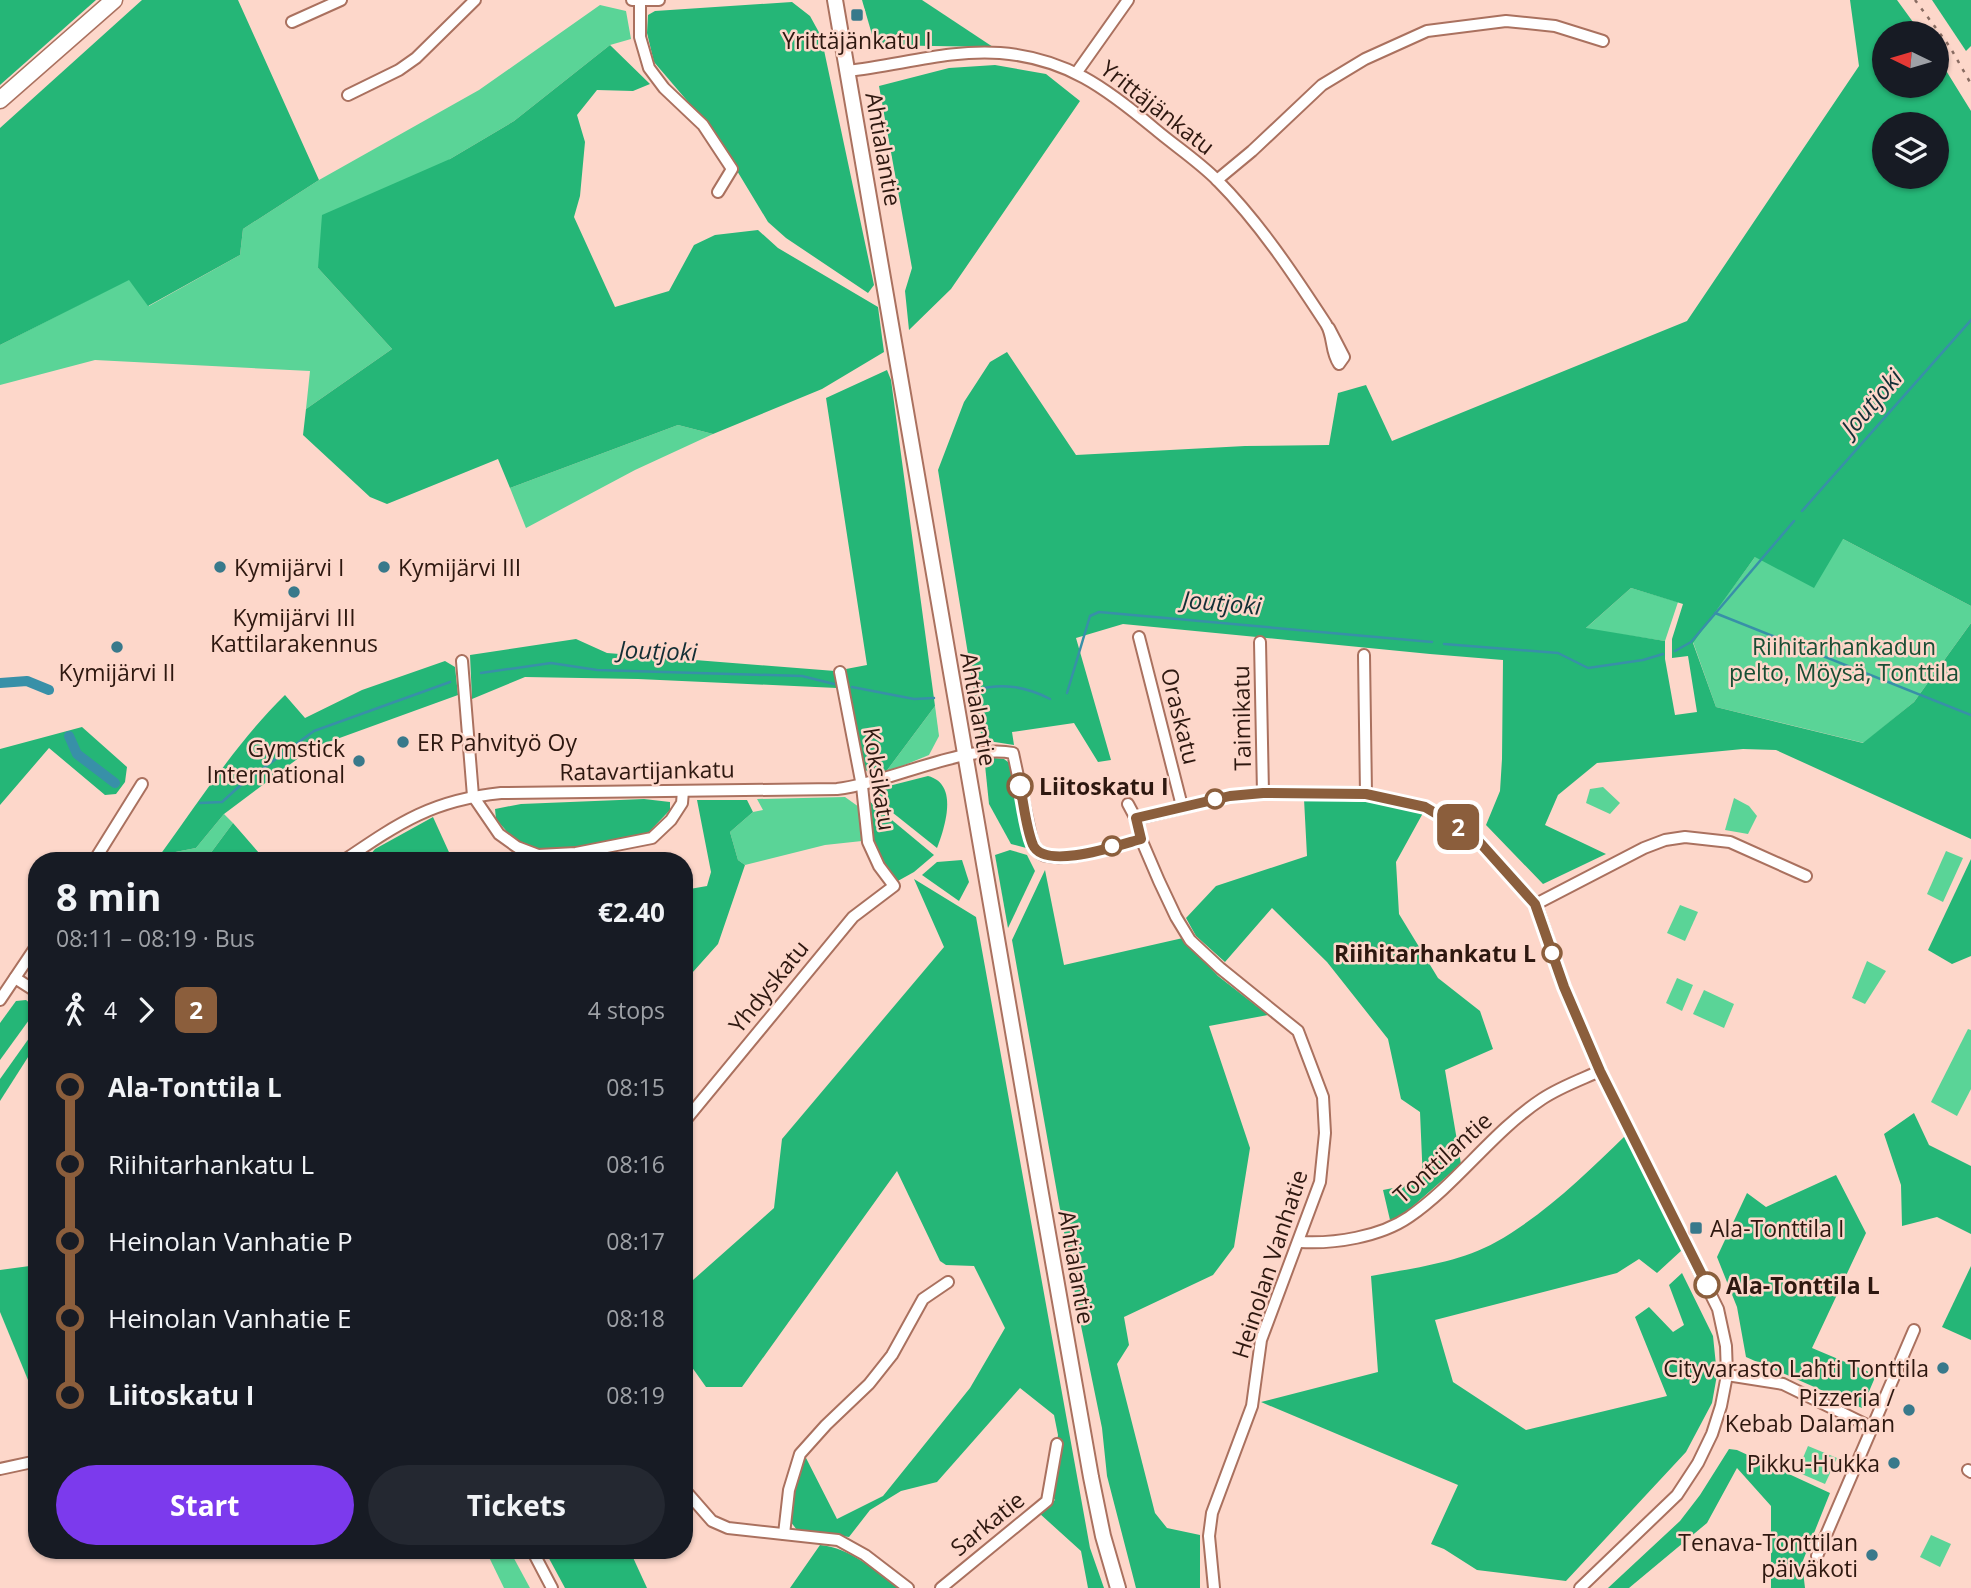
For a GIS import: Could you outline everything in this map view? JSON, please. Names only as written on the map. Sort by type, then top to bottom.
[{"type":"highway","points":[[0,100],[114,0]]},
{"type":"main road","name":"Ahtialantie","points":[[835,0],[964,757],[1091,1477],[1103,1536],[1118,1588]]},
{"type":"street","points":[[292,22],[341,0]]},
{"type":"street","points":[[348,95],[399,70],[475,0]]},
{"type":"street","points":[[659,0],[636,1],[640,37],[649,68],[664,88],[703,125],[732,169],[718,192]]},
{"type":"street","points":[[1077,72],[1128,0]]},
{"type":"street","points":[[1217,180],[1322,85],[1365,59],[1427,31],[1506,21],[1555,26],[1603,41]]},
{"type":"street","name":"Yrittäjänkatu","points":[[847,71],[948,56],[997,53],[1053,63],[1077,72],[1120,99],[1217,180],[1256,226],[1329,328]]},
{"type":"street","name":"Oraskatu","points":[[1139,637],[1182,806]]},
{"type":"street","name":"Taimikatu","points":[[1260,642],[1263,793]]},
{"type":"street","points":[[1364,655],[1366,794]]},
{"type":"street","points":[[462,661],[473,796],[499,834],[517,847],[530,852]]},
{"type":"street","name":"Koksikatu","points":[[840,672],[862,786],[868,842],[879,866],[894,886]]},
{"type":"street","name":"Ratavartijankatu","points":[[356,852],[400,822],[441,804],[473,796],[501,793],[837,789],[862,786],[979,752],[1002,751],[1013,753],[1034,846],[1040,854],[1049,857],[1070,856],[1141,839]]},
{"type":"street","points":[[100,852],[142,784]]},
{"type":"street","points":[[581,852],[652,838],[671,820],[682,803],[683,791]]},
{"type":"street","points":[[1136,818],[1230,796],[1263,793],[1366,794],[1425,807],[1474,836],[1535,904],[1564,987],[1600,1071],[1718,1309],[1726,1346],[1727,1375],[1721,1406],[1712,1434],[1698,1463],[1677,1495],[1580,1588]]},
{"type":"street","name":"Heinolan Vanhatie","points":[[1128,804],[1176,918],[1190,940],[1298,1031],[1323,1097],[1325,1133],[1320,1182],[1300,1242],[1261,1340],[1252,1406],[1212,1513],[1209,1536],[1214,1588]]},
{"type":"street","points":[[1535,904],[1644,848],[1665,840],[1685,837],[1730,842],[1806,876]]},
{"type":"street","name":"Yhdyskatu","points":[[693,1111],[853,917],[894,886]]},
{"type":"street","points":[[0,1000],[28,958]]},
{"type":"street","points":[[15,978],[28,987]]},
{"type":"street","name":"Tonttilantie","points":[[1300,1242],[1371,1234],[1408,1218],[1449,1183],[1503,1129],[1562,1087],[1600,1071]]},
{"type":"street","points":[[784,1534],[789,1490],[800,1454],[869,1384],[892,1355],[923,1299],[948,1282]]},
{"type":"street","points":[[1817,1556],[1914,1329]]},
{"type":"street","points":[[1727,1375],[1783,1384],[1871,1427]]},
{"type":"street","name":"Sarkatie","points":[[941,1588],[1047,1501],[1057,1444]]},
{"type":"street","points":[[0,1469],[28,1463]]},
{"type":"street","points":[[693,1499],[712,1521],[728,1528],[838,1540],[866,1555],[908,1588]]},
{"type":"street","points":[[537,1559],[552,1588]]},
{"type":"green space","points":[[0,0],[96,0],[0,85]]},
{"type":"green space","points":[[142,0],[238,0],[319,180],[243,229],[240,255],[148,306],[129,280],[0,345],[0,128]]},
{"type":"green space","points":[[862,0],[922,0],[993,47],[875,45]]},
{"type":"green space","points":[[1850,0],[1897,0],[1912,21],[1872,21],[1872,98],[1950,98],[1950,77],[1971,111],[1971,606],[1843,539],[1814,588],[1755,557],[1693,643],[1716,707],[1863,743],[1914,702],[1971,623],[1971,839],[1776,750],[1743,749],[1597,763],[1558,795],[1545,825],[1606,854],[1543,884],[1486,825],[1500,791],[1503,660],[1123,624],[1076,638],[1111,760],[1098,762],[1074,723],[1012,732],[1014,745],[982,740],[938,470],[964,402],[990,362],[1007,352],[1076,455],[1245,446],[1329,445],[1338,393],[1366,385],[1392,441],[1687,321],[1859,66]],"holes":[[[1631,588],[1683,604],[1672,639],[1672,658],[1688,656],[1697,712],[1675,715],[1665,659],[1665,641],[1586,628]]]},
{"type":"green space","points":[[1932,0],[1971,0],[1971,46],[1966,51],[1950,27],[1950,21],[1946,21]]},
{"type":"green space","points":[[792,2],[810,16],[821,36],[874,285],[868,293],[786,238],[768,222],[713,131],[654,62],[647,33],[648,15],[655,11]]},
{"type":"green space","points":[[600,5],[626,11],[631,39],[610,45],[514,121],[450,159],[318,268],[392,349],[306,409],[310,371],[95,360],[0,385],[0,345],[129,279],[149,306],[240,255],[243,229],[319,180],[479,90]]},
{"type":"green space","points":[[610,45],[650,84],[633,91],[597,90],[577,115],[585,142],[580,196],[574,217],[615,307],[669,291],[694,245],[715,235],[758,230],[778,248],[878,307],[884,352],[822,389],[713,434],[678,425],[510,488],[498,459],[387,504],[370,497],[303,435],[306,409],[392,349],[318,268],[322,215],[450,159],[514,121]]},
{"type":"green space","points":[[995,65],[1046,74],[1080,101],[951,289],[909,330],[905,291],[912,268],[879,86],[949,68]]},
{"type":"green space","points":[[887,370],[891,380],[935,706],[885,773],[871,775],[862,766],[846,669],[867,665],[826,398]]},
{"type":"green space","points":[[678,425],[713,434],[635,470],[526,528],[510,488]]},
{"type":"green space","name":"Riihitarhankadun pelto, Möysä, Tonttila","points":[[1843,539],[1971,606],[1971,623],[1914,702],[1864,743],[1716,707],[1693,642],[1755,557]]},
{"type":"green space","points":[[1631,588],[1678,602],[1665,641],[1585,629]]},
{"type":"green space","points":[[576,639],[607,653],[835,671],[837,688],[525,677],[472,699],[470,655]]},
{"type":"green space","points":[[445,661],[455,667],[458,695],[312,748],[224,814],[196,848],[162,852],[235,752],[285,695],[305,718],[362,690]]},
{"type":"green space","points":[[935,706],[939,736],[929,755],[885,773]]},
{"type":"green space","points":[[82,727],[127,767],[125,782],[116,794],[105,795],[49,748],[0,805],[0,749]]},
{"type":"green space","points":[[994,758],[1004,759],[1012,765],[1030,849],[1011,844],[989,804],[985,765]]},
{"type":"green space","points":[[928,776],[938,781],[947,797],[946,818],[937,848],[873,797],[877,789]]},
{"type":"green space","points":[[1603,787],[1620,803],[1610,814],[1586,803],[1590,789]]},
{"type":"green space","points":[[845,797],[859,807],[862,841],[825,845],[745,865],[738,860],[730,832],[753,812],[763,810],[757,799]]},
{"type":"green space","points":[[1734,798],[1749,806],[1757,816],[1748,834],[1725,830]]},
{"type":"green space","points":[[644,799],[670,802],[670,810],[647,834],[577,847],[537,850],[514,840],[496,819],[495,809],[521,804]]},
{"type":"green space","points":[[1304,799],[1386,803],[1423,813],[1396,862],[1399,914],[1438,978],[1480,1011],[1493,1049],[1445,1070],[1461,1164],[1404,1214],[1390,1220],[1383,1190],[1423,1182],[1420,1112],[1401,1099],[1388,1039],[1327,962],[1272,908],[1225,962],[1196,936],[1186,918],[1216,886],[1307,856]]},
{"type":"green space","points":[[697,800],[747,800],[753,812],[730,832],[738,860],[745,865],[718,944],[693,972],[693,888],[707,886],[711,872]]},
{"type":"green space","points":[[869,801],[934,855],[914,872],[896,882],[873,844],[869,832],[866,810]]},
{"type":"green space","points":[[224,814],[233,823],[211,852],[175,852],[196,848]]},
{"type":"green space","points":[[433,817],[449,852],[372,852]]},
{"type":"green space","points":[[233,823],[258,852],[211,852]]},
{"type":"green space","points":[[1010,850],[1027,855],[1035,871],[1008,928],[995,855]]},
{"type":"green space","points":[[1946,851],[1963,858],[1943,902],[1927,894]]},
{"type":"green space","points":[[1971,859],[1971,956],[1952,964],[1928,950]]},
{"type":"green space","points":[[962,860],[969,882],[959,901],[922,875],[937,862]]},
{"type":"green space","points":[[1045,870],[1064,965],[1183,938],[1218,976],[1268,1015],[1209,1026],[1250,1148],[1234,1247],[1213,1275],[1124,1317],[1129,1345],[1117,1364],[1155,1513],[1167,1528],[1200,1535],[1200,1588],[1136,1588],[1107,1476],[1102,1428],[1079,1316],[1012,940]]},
{"type":"green space","points":[[914,879],[976,917],[1090,1548],[1104,1588],[1088,1588],[1081,1551],[1039,1513],[1055,1500],[1049,1493],[1058,1435],[1054,1415],[1020,1388],[937,1482],[901,1491],[870,1510],[849,1537],[797,1530],[790,1521],[793,1490],[804,1454],[837,1519],[883,1496],[970,1388],[1005,1328],[974,1266],[946,1265],[940,1261],[897,1171],[742,1387],[706,1387],[693,1369],[693,1280],[774,1208],[782,1139],[944,947]]},
{"type":"green space","points":[[1680,905],[1698,912],[1685,941],[1667,933]]},
{"type":"green space","points":[[1867,961],[1886,971],[1865,1004],[1852,998]]},
{"type":"green space","points":[[1677,978],[1693,985],[1682,1011],[1666,1003]]},
{"type":"green space","points":[[1704,990],[1734,1004],[1724,1028],[1693,1014]]},
{"type":"green space","points":[[16,1001],[28,1002],[28,1021],[0,1060],[0,1023]]},
{"type":"green space","points":[[1968,1029],[1971,1030],[1971,1089],[1957,1116],[1931,1102]]},
{"type":"green space","points":[[28,1040],[28,1057],[0,1101],[0,1079]]},
{"type":"green space","points":[[1914,1113],[1929,1145],[1971,1166],[1971,1234],[1937,1217],[1902,1226],[1901,1185],[1884,1134]]},
{"type":"green space","points":[[1625,1136],[1682,1250],[1657,1273],[1639,1259],[1617,1273],[1435,1320],[1453,1382],[1526,1430],[1667,1396],[1635,1317],[1649,1307],[1673,1332],[1684,1325],[1669,1285],[1682,1273],[1713,1336],[1717,1375],[1712,1403],[1686,1452],[1566,1581],[1477,1570],[1431,1544],[1458,1485],[1261,1402],[1378,1372],[1371,1276],[1451,1260],[1496,1242],[1548,1207]]},
{"type":"green space","points":[[1836,1175],[1866,1233],[1812,1348],[1876,1375],[1862,1408],[1746,1357],[1737,1307],[1717,1257],[1747,1193],[1766,1207]]},
{"type":"green space","points":[[28,1266],[28,1380],[0,1312],[0,1270]]},
{"type":"green space","points":[[1971,1266],[1971,1340],[1942,1327]]},
{"type":"green space","points":[[1808,1446],[1837,1458],[1825,1484],[1797,1472]]},
{"type":"green space","points":[[1729,1449],[1737,1450],[1830,1493],[1802,1563],[1805,1588],[1771,1588],[1771,1506],[1737,1468],[1707,1523],[1629,1588],[1608,1588],[1680,1521]]},
{"type":"green space","points":[[1931,1535],[1951,1544],[1940,1567],[1920,1557]]},
{"type":"green space","points":[[820,1545],[852,1555],[899,1588],[790,1588]]},
{"type":"green space","points":[[490,1559],[514,1559],[530,1588],[504,1588]]},
{"type":"green space","points":[[549,1559],[634,1559],[647,1588],[565,1588]]},
{"type":"waterway","name":"Joutjoki","points":[[1802,511],[1971,320]]},
{"type":"waterway","name":"Joutjoki","points":[[1675,651],[1691,642],[1794,521]]},
{"type":"waterway","name":"Joutjoki","points":[[1067,693],[1090,616],[1099,612],[1432,642]]},
{"type":"waterway","name":"Joutjoki","points":[[1715,613],[1971,715]]},
{"type":"waterway","name":"Joutjoki","points":[[1444,644],[1558,653],[1588,668],[1643,660],[1663,654]]},
{"type":"waterway","name":"Joutjoki","points":[[481,673],[551,663],[597,670],[802,676],[834,684]]},
{"type":"waterway","name":"Joutjoki","points":[[0,683],[27,681],[49,690]]},
{"type":"waterway","name":"Joutjoki","points":[[200,803],[222,802],[243,783],[314,731],[450,682]]},
{"type":"waterway","name":"Joutjoki","points":[[852,687],[914,699],[934,698]]},
{"type":"waterway","name":"Joutjoki","points":[[975,690],[1013,687],[1050,699]]},
{"type":"waterway","name":"Joutjoki","points":[[69,736],[77,754],[115,783]]},
{"type":"railway","points":[[1915,0],[1950,47],[1971,84]]},
{"type":"bus line","name":"2","points":[[1020,786],[1034,846],[1040,854],[1049,857],[1070,856],[1141,839],[1136,818],[1230,796],[1263,793],[1366,794],[1382,797],[1425,807],[1474,836],[1535,904],[1564,987],[1600,1071],[1707,1285]]},
{"type":"place","name":"Yrittäjänkatu I","points":[[857,15]]},
{"type":"place","name":"Kymijärvi I","points":[[220,567]]},
{"type":"place","name":"Kymijärvi III","points":[[384,567]]},
{"type":"place","name":"Kymijärvi III Kattilarakennus","points":[[294,592]]},
{"type":"place","name":"Kymijärvi II","points":[[117,647]]},
{"type":"place","name":"ER Pahvityö Oy","points":[[403,742]]},
{"type":"place","name":"Gymstick International","points":[[359,761]]},
{"type":"place","name":"Liitoskatu I","points":[[1020,786]]},
{"type":"place","name":"Riihitarhankatu L","points":[[1552,953]]},
{"type":"place","name":"Ala-Tonttila I","points":[[1696,1228]]},
{"type":"place","name":"Ala-Tonttila L","points":[[1707,1285]]},
{"type":"place","name":"Cityvarasto Lahti Tonttila","points":[[1943,1368]]},
{"type":"place","name":"Pizzeria / Kebab Dalaman","points":[[1909,1410]]},
{"type":"place","name":"Pikku-Hukka","points":[[1894,1463]]},
{"type":"place","name":"Tenava-Tonttilan päiväkoti","points":[[1872,1555]]}]
